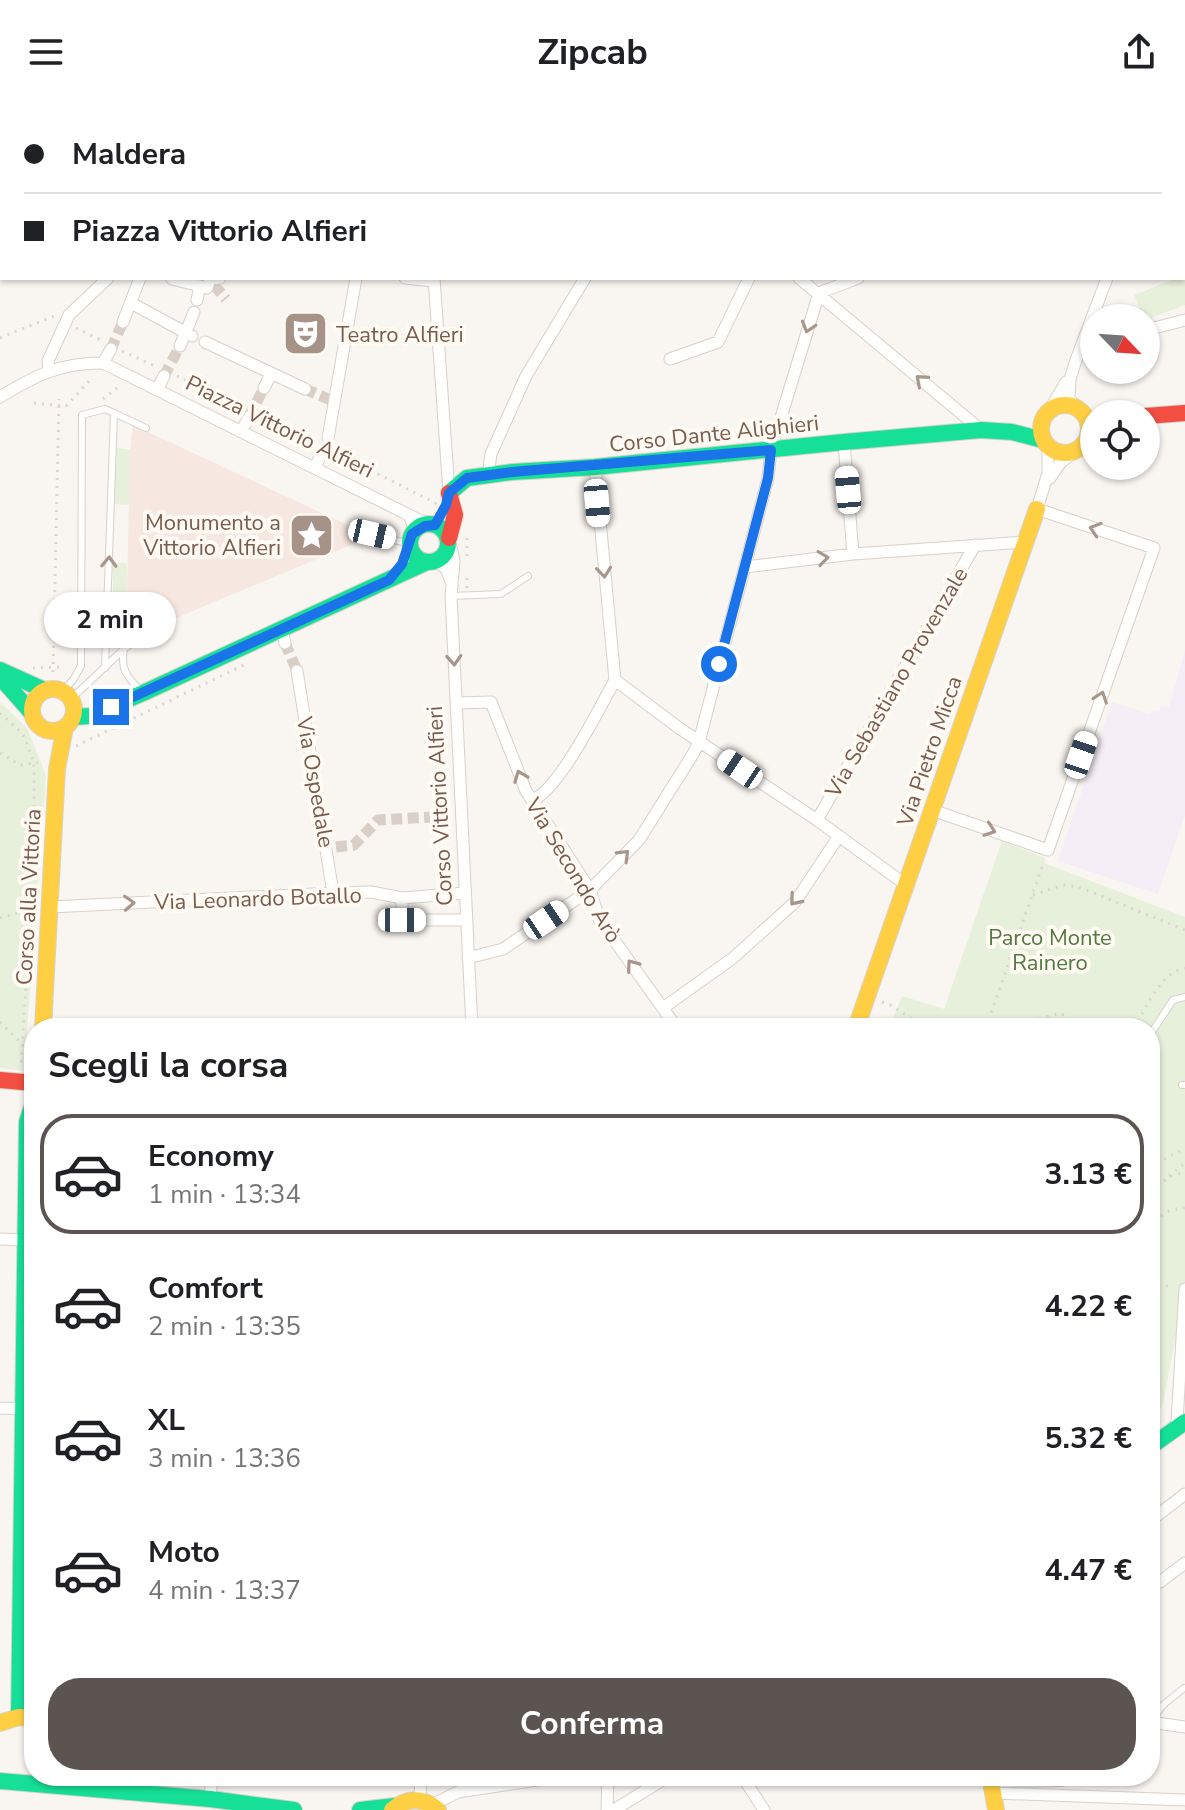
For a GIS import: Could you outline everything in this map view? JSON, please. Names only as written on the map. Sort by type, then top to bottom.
[{"type":"street","points":[[49,370],[48,361],[69,315],[106,280]]},
{"type":"street","points":[[123,322],[139,280]]},
{"type":"street","points":[[131,303],[185,338],[195,306],[211,282],[185,280]]},
{"type":"street","points":[[328,438],[356,280]]},
{"type":"street","name":"Corso Vittorio Alfieri","points":[[418,531],[446,505],[449,493],[434,280]]},
{"type":"street","points":[[488,475],[491,454],[526,376],[584,280]]},
{"type":"street","points":[[670,359],[718,342],[748,280]]},
{"type":"street","points":[[802,280],[985,430]]},
{"type":"street","points":[[819,293],[853,280]]},
{"type":"street","points":[[1099,304],[1106,280]]},
{"type":"street","points":[[468,958],[503,949],[590,890],[639,840],[699,742],[768,478],[771,450],[819,293]]},
{"type":"street","points":[[1160,326],[1183,320]]},
{"type":"street","points":[[205,342],[305,389]]},
{"type":"street","points":[[0,397],[49,370],[82,363],[103,363],[111,349]]},
{"type":"street","points":[[1080,353],[1041,423],[1046,443],[1063,453],[1080,444]]},
{"type":"street","name":"Piazza Vittorio Alfieri","points":[[103,363],[315,468],[418,531]]},
{"type":"street","points":[[1075,364],[1068,392],[1070,401],[1080,409]]},
{"type":"street","points":[[264,388],[271,374]]},
{"type":"street","points":[[157,390],[164,376]]},
{"type":"street","points":[[1048,411],[1058,405],[1080,411]]},
{"type":"street","name":"Corso Dante Alighieri","points":[[449,493],[467,478],[488,475],[985,430],[1028,425],[1048,411]]},
{"type":"street","points":[[1160,415],[1185,413]]},
{"type":"street","points":[[241,432],[249,417]]},
{"type":"street","name":"Corso Dante Alighieri","points":[[985,430],[1012,432],[1046,443]]},
{"type":"street","points":[[844,442],[853,554]]},
{"type":"street","name":"Via Pietro Micca","points":[[860,1018],[1044,489],[1049,467],[1046,443]]},
{"type":"street","name":"Via Pietro Micca","points":[[1044,489],[1061,462],[1080,445]]},
{"type":"street","points":[[315,468],[322,452]]},
{"type":"street","points":[[532,800],[542,797],[557,779],[615,680],[595,467]]},
{"type":"street","name":"Corso Vittorio Alfieri","points":[[449,493],[456,504],[449,538],[454,561],[451,596],[456,703],[456,815],[465,893],[471,1018]]},
{"type":"street","points":[[932,810],[1048,850],[1154,548],[1037,509]]},
{"type":"street","points":[[0,670],[44,690],[69,708],[90,716],[283,636],[447,552],[449,538],[443,529],[418,531]]},
{"type":"street","points":[[418,531],[413,557],[446,569],[451,582]]},
{"type":"street","points":[[389,580],[402,564],[418,531]]},
{"type":"street","points":[[745,567],[853,554],[1024,542]]},
{"type":"street","name":"Via Sebastiano Provenzale","points":[[817,820],[975,545]]},
{"type":"street","name":"Via Ospedale","points":[[297,671],[332,847],[333,893]]},
{"type":"street","name":"Corso alla Vittoria","points":[[0,677],[42,729],[49,766],[51,907],[44,1018]]},
{"type":"street","points":[[615,680],[906,885]]},
{"type":"street","points":[[31,712],[34,699],[44,690]]},
{"type":"street","name":"Via Secondo Arò","points":[[456,703],[491,702],[532,800],[590,890],[599,919],[670,1018]]},
{"type":"street","points":[[42,729],[54,731],[69,708]]},
{"type":"street","name":"Corso alla Vittoria","points":[[49,766],[69,708]]},
{"type":"street","points":[[663,1008],[733,958],[795,902],[839,836]]},
{"type":"street","name":"Via Leonardo Botallo","points":[[51,907],[333,893],[371,892],[402,898],[465,893]]},
{"type":"street","points":[[402,898],[402,920],[467,920]]},
{"type":"street","points":[[0,1080],[24,1083]]},
{"type":"street","points":[[0,1239],[24,1240]]},
{"type":"street","points":[[1160,1440],[1180,1426],[1177,1421],[1181,1288]]},
{"type":"street","points":[[0,1408],[24,1409]]},
{"type":"street","points":[[1160,1513],[1185,1494]]},
{"type":"street","points":[[1160,1582],[1185,1563]]},
{"type":"street","points":[[0,1723],[24,1718]]},
{"type":"street","points":[[1160,1723],[1185,1727]]},
{"type":"street","points":[[0,1781],[24,1781]]},
{"type":"street","points":[[126,1786],[294,1810]]},
{"type":"street","points":[[210,1799],[211,1786]]},
{"type":"street","points":[[360,1810],[393,1808],[404,1801],[430,1805],[458,1792],[498,1786]]},
{"type":"street","points":[[607,1810],[608,1786]]},
{"type":"street","points":[[614,1810],[653,1786]]},
{"type":"street","points":[[748,1786],[764,1810]]},
{"type":"street","points":[[993,1791],[1185,1800]]},
{"type":"lane","points":[[69,708],[73,680],[81,666],[82,415],[105,409],[146,428]]},
{"type":"lane","points":[[105,668],[114,413]]},
{"type":"lane","points":[[362,534],[418,531]]},
{"type":"lane","points":[[451,596],[501,594],[528,576]]},
{"type":"lane","points":[[69,708],[125,648],[143,635]]},
{"type":"lane","points":[[125,648],[122,661],[126,676],[143,693]]},
{"type":"lane","points":[[1160,1019],[1170,1003],[1185,997]]},
{"type":"lane","points":[[1160,1709],[1184,1688]]},
{"type":"lane","points":[[993,1791],[1036,1786]]},
{"type":"path","points":[[0,338],[59,314]]},
{"type":"path","points":[[34,403],[66,406],[103,363]]},
{"type":"path","points":[[82,415],[132,377]]},
{"type":"path","points":[[53,670],[59,399]]},
{"type":"path","points":[[467,533],[467,592]]},
{"type":"path","points":[[73,747],[258,658]]},
{"type":"path","points":[[30,668],[53,670],[61,667]]},
{"type":"path","points":[[0,713],[23,734],[34,763],[25,1018]]},
{"type":"path","points":[[0,753],[20,765],[34,763],[49,766]]},
{"type":"path","points":[[989,1018],[1048,850]]},
{"type":"path","points":[[1033,895],[1063,885],[1079,887],[1096,891],[1144,915],[1185,930]]},
{"type":"path","points":[[0,918],[31,909]]},
{"type":"path","points":[[1140,1018],[1165,978],[1175,970],[1185,968]]},
{"type":"path","points":[[867,998],[891,1004],[909,1018]]},
{"type":"path","points":[[1045,1018],[1054,1013],[1064,1014],[1068,1018]]},
{"type":"path","points":[[0,1022],[23,1045]]},
{"type":"path","points":[[24,1028],[24,1054]]},
{"type":"path","points":[[1160,1162],[1185,1148]]},
{"type":"path","points":[[1162,1182],[1185,1163]]},
{"type":"path","points":[[1162,1182],[1185,1172]]},
{"type":"path","points":[[1160,1218],[1169,1209],[1185,1208]]},
{"type":"path","points":[[1160,1285],[1181,1288]]},
{"type":"shaded area","points":[[133,425],[354,528],[353,544],[126,639]]},
{"type":"shaded area","points":[[1185,651],[1185,815],[1158,894],[1058,861],[1112,702],[1150,714],[1152,711],[1159,712],[1161,706],[1169,707]]},
{"type":"shaded area","points":[[173,1786],[204,1786],[203,1790]]},
{"type":"green space","points":[[1172,280],[1185,280],[1185,305],[1160,315],[1160,304],[1138,304],[1134,295]]},
{"type":"green space","points":[[117,448],[130,450],[129,505],[114,504]]},
{"type":"green space","points":[[113,562],[127,563],[126,628],[113,628]]},
{"type":"green space","points":[[0,702],[27,728],[46,775],[28,1018],[24,1018],[24,1071],[0,1068]]},
{"type":"green space","name":"Parco Monte Rainero","points":[[1002,841],[1045,858],[1044,863],[1185,917],[1185,1289],[1162,1408],[1160,1018],[893,1018],[902,996],[944,1009]]},
{"type":"tunnel","points":[[214,285],[226,299]]},
{"type":"tunnel","points":[[111,349],[123,322]]},
{"type":"tunnel","points":[[164,376],[180,346]]},
{"type":"tunnel","points":[[249,417],[264,388]]},
{"type":"tunnel","points":[[305,389],[335,402]]},
{"type":"tunnel","points":[[285,643],[297,671]]},
{"type":"tunnel","points":[[336,847],[354,845],[378,820],[449,816]]},
{"type":"traffic: fast","points":[[449,493],[467,478],[512,472],[595,467],[844,442],[981,430],[1012,432],[1043,440]]},
{"type":"traffic: fast","points":[[429,524],[443,529],[448,543],[443,557],[429,562],[415,557],[410,543],[415,529],[429,524]]},
{"type":"traffic: fast","points":[[73,717],[90,716],[143,693],[427,562]]},
{"type":"traffic: fast","points":[[0,670],[44,690]]},
{"type":"traffic: fast","points":[[0,677],[31,712]]},
{"type":"traffic: fast","points":[[19,1717],[24,1345]]},
{"type":"traffic: fast","points":[[1160,1440],[1185,1422]]},
{"type":"traffic: fast","points":[[0,1781],[24,1783]]},
{"type":"traffic: fast","points":[[58,1786],[210,1799],[294,1810]]},
{"type":"traffic: fast","points":[[360,1810],[395,1806]]},
{"type":"traffic: slow","points":[[1065,405],[1082,412],[1089,429],[1082,446],[1065,453],[1048,446],[1041,429],[1048,412],[1065,405]]},
{"type":"traffic: slow","points":[[859,1018],[1037,509]]},
{"type":"traffic: slow","points":[[53,689],[68,695],[74,710],[68,725],[53,731],[38,725],[32,710],[38,695],[53,689]]},
{"type":"traffic: slow","points":[[44,1018],[57,769],[65,727]]},
{"type":"traffic: slow","points":[[0,1723],[24,1717]]},
{"type":"traffic: slow","points":[[992,1786],[996,1810]]},
{"type":"traffic: slow","points":[[392,1810],[415,1800],[438,1810]]},
{"type":"traffic: jam","points":[[1160,415],[1185,413]]},
{"type":"traffic: jam","points":[[449,493],[455,515],[449,538]]},
{"type":"traffic: jam","points":[[0,1080],[24,1082]]},
{"type":"place","name":"Teatro Alfieri","points":[[305,334]]},
{"type":"place","name":"Monumento a Vittorio Alfieri","points":[[312,535]]},
{"type":"route","points":[[111,707],[389,580],[402,564],[409,548],[409,538],[415,530],[435,525],[449,493],[467,478],[771,450],[768,478],[719,664]]}]
